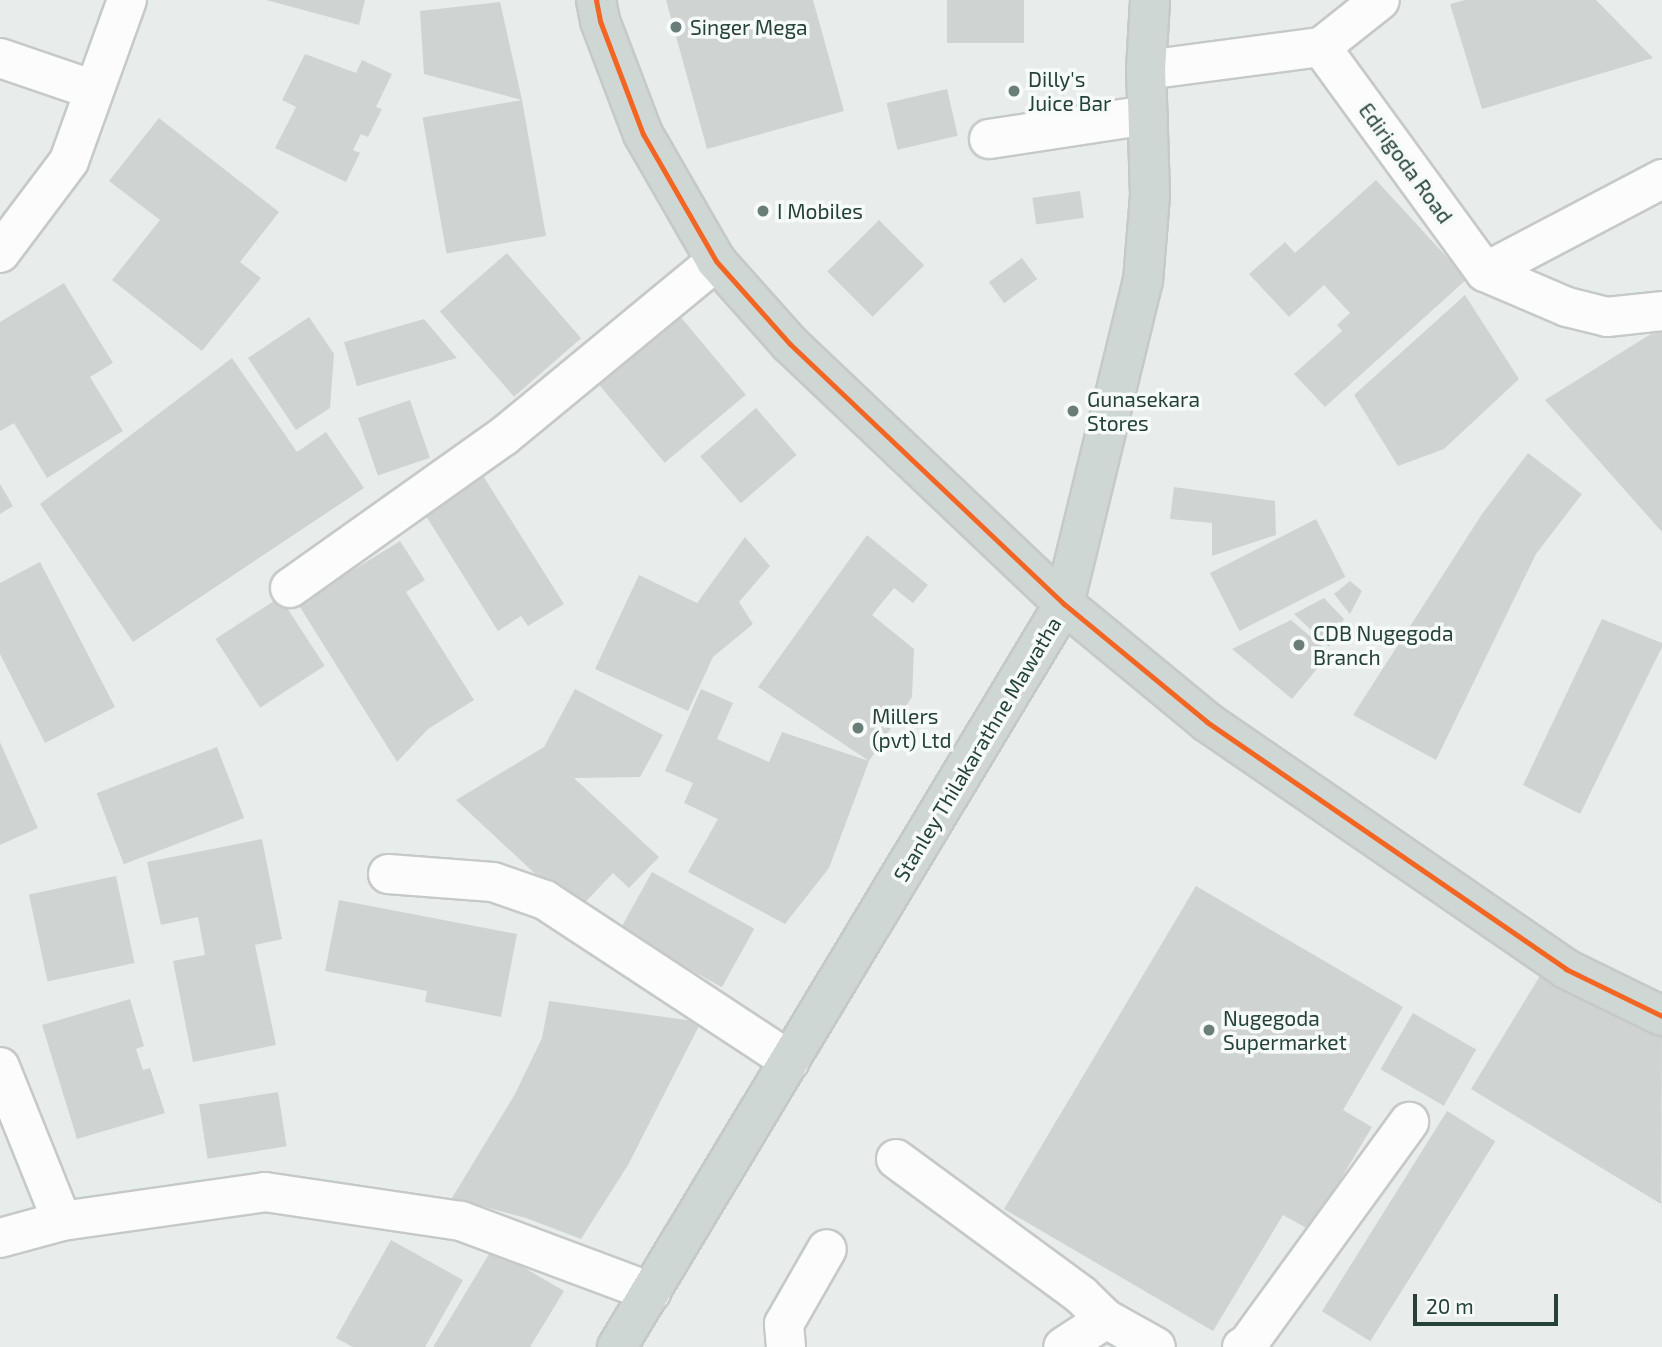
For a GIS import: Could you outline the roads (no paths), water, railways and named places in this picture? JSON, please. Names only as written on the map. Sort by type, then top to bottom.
[{"type":"main road","points":[[596,0],[600,20],[643,134],[716,261],[790,344],[1064,604],[1207,722],[1566,969],[1662,1016]]},
{"type":"main road","name":"Stanley Thilakarathne Mawatha","points":[[617,1347],[1064,604],[1143,281],[1150,195],[1146,70],[1150,0]]},
{"type":"street","points":[[0,253],[69,161],[127,0]]},
{"type":"street","points":[[1146,70],[1321,47],[1380,0]]},
{"type":"street","name":"Edirigoda Road","points":[[1321,47],[1485,272]]},
{"type":"street","points":[[0,58],[94,90]]},
{"type":"street","points":[[989,139],[1147,115]]},
{"type":"street","points":[[1485,272],[1662,179]]},
{"type":"street","points":[[290,588],[504,436],[716,261]]},
{"type":"street","points":[[1485,272],[1567,307],[1606,317],[1662,312]]},
{"type":"street","points":[[388,874],[493,882],[545,900],[790,1061]]},
{"type":"street","points":[[0,1067],[62,1221]]},
{"type":"street","points":[[1242,1347],[1247,1345],[1409,1122]]},
{"type":"street","points":[[896,1159],[1081,1295],[1106,1319],[1156,1347]]},
{"type":"street","points":[[0,1238],[62,1221],[265,1192],[461,1222],[651,1292]]},
{"type":"street","points":[[786,1347],[785,1324],[827,1249]]},
{"type":"street","points":[[1063,1347],[1106,1319]]},
{"type":"place","name":"Singer Mega","points":[[676,27]]},
{"type":"place","name":"Dilly's Juice Bar","points":[[1014,91]]},
{"type":"place","name":"I Mobiles","points":[[763,211]]},
{"type":"place","name":"Gunasekara Stores","points":[[1073,411]]},
{"type":"place","name":"CDB Nugegoda Branch","points":[[1299,645]]},
{"type":"place","name":"Millers (pvt) Ltd","points":[[858,728]]},
{"type":"place","name":"Nugegoda Supermarket","points":[[1209,1030]]}]
